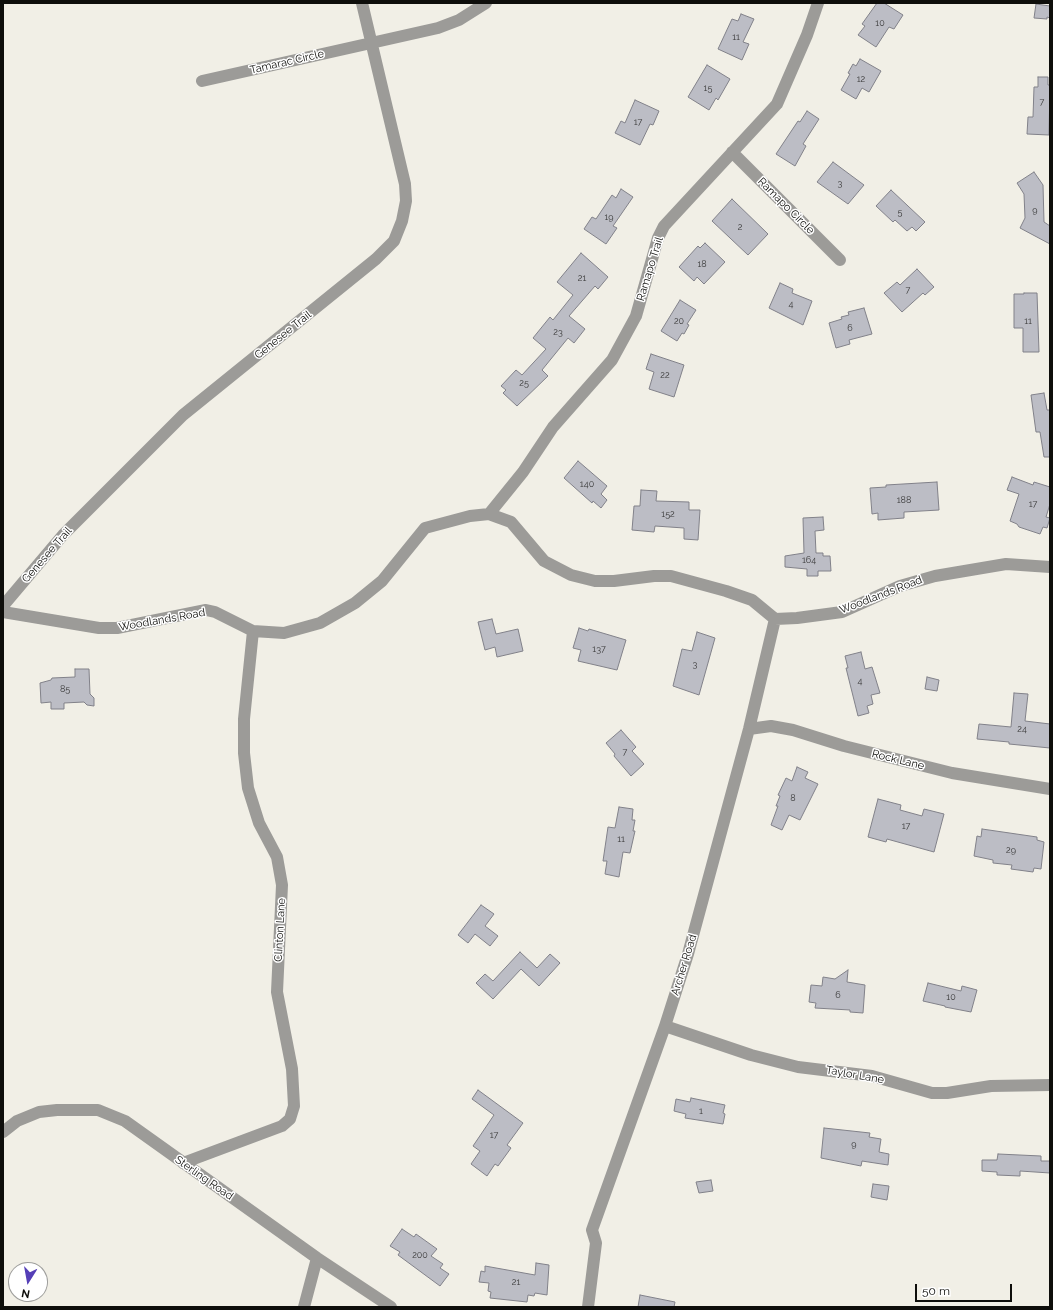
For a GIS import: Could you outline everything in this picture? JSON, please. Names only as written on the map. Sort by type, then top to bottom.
[{"type":"street","name":"Genesee Trail","points":[[3,606],[63,535],[183,415],[376,259],[394,241],[402,221],[405,208],[405,184],[362,3]]},
{"type":"street","name":"Tamarac Circle","points":[[202,82],[438,28],[459,20],[486,3]]},
{"type":"street","name":"Ramapo Trail","points":[[489,514],[523,472],[553,427],[612,360],[636,316],[658,238],[664,226],[777,104],[807,35],[818,3]]},
{"type":"street","name":"Ramapo Circle","points":[[732,152],[840,260]]},
{"type":"street","name":"Woodlands Road","points":[[3,612],[99,628],[117,628],[206,610],[216,612],[253,631],[284,633],[320,624],[355,603],[382,581],[425,528],[470,516],[489,514],[511,522],[544,561],[571,575],[595,581],[614,581],[654,576],[671,576],[726,590],[752,600],[775,618],[797,618],[842,612],[900,586],[935,576],[1006,564],[1050,567]]},
{"type":"street","name":"Archer Road","points":[[588,1307],[596,1243],[592,1230],[665,1026],[688,954],[749,729],[775,618]]},
{"type":"street","name":"Clinton Lane","points":[[182,1163],[282,1126],[290,1119],[294,1106],[292,1069],[277,992],[282,885],[277,857],[260,823],[248,788],[244,753],[244,719],[253,631]]},
{"type":"street","name":"Rock Lane","points":[[749,729],[771,726],[793,730],[844,746],[952,773],[1050,789]]},
{"type":"street","name":"Taylor Lane","points":[[665,1026],[752,1055],[798,1067],[872,1076],[932,1093],[947,1093],[990,1086],[1050,1085]]},
{"type":"street","name":"Sterling Road","points":[[3,1132],[17,1121],[39,1112],[57,1110],[98,1110],[125,1121],[317,1258],[391,1307]]},
{"type":"street","points":[[304,1307],[317,1258]]},
{"type":"building","points":[[877,3],[884,3],[903,15],[894,29],[889,27],[876,47],[858,35],[865,26],[862,24]]},
{"type":"building","points":[[1036,4],[1050,6],[1050,18],[1034,18]]},
{"type":"building","points":[[741,14],[754,19],[743,42],[749,44],[742,60],[718,49],[732,19],[738,21]]},
{"type":"building","points":[[860,59],[881,71],[869,92],[862,88],[856,99],[841,90],[850,74],[848,73],[853,64],[856,66]]},
{"type":"building","points":[[707,65],[730,79],[718,100],[716,98],[709,110],[688,97]]},
{"type":"building","points":[[1038,77],[1048,77],[1048,85],[1050,85],[1049,135],[1027,134],[1028,117],[1033,117],[1034,87],[1038,87]]},
{"type":"building","points":[[635,100],[659,111],[653,125],[650,124],[640,145],[615,133],[621,121],[625,123]]},
{"type":"building","points":[[807,111],[819,119],[803,144],[806,146],[795,166],[776,154],[798,121],[800,122]]},
{"type":"building","points":[[833,162],[864,185],[848,204],[817,182]]},
{"type":"building","points":[[1034,172],[1043,185],[1044,222],[1050,226],[1050,244],[1020,228],[1025,218],[1024,194],[1017,183]]},
{"type":"building","points":[[621,189],[633,197],[613,226],[617,228],[606,244],[584,229],[592,217],[596,219],[612,195],[616,198]]},
{"type":"building","points":[[891,190],[925,222],[916,231],[912,227],[907,231],[895,220],[893,222],[876,206]]},
{"type":"building","points":[[732,199],[768,234],[748,255],[712,221]]},
{"type":"building","points":[[705,243],[725,262],[704,284],[697,277],[694,281],[679,267],[698,246],[700,248]]},
{"type":"building","points":[[581,253],[608,277],[598,289],[595,286],[569,316],[585,329],[574,343],[568,338],[542,370],[548,376],[517,406],[503,393],[506,390],[501,386],[516,370],[522,375],[546,349],[533,338],[550,317],[553,320],[573,295],[557,282]]},
{"type":"building","points":[[917,269],[934,287],[925,295],[923,293],[902,312],[884,293],[897,282],[900,285]]},
{"type":"building","points":[[780,283],[793,289],[792,293],[812,301],[803,325],[769,308]]},
{"type":"building","points":[[1037,293],[1039,352],[1023,352],[1023,328],[1014,328],[1014,294]]},
{"type":"building","points":[[680,300],[696,310],[687,324],[689,325],[684,334],[682,333],[677,341],[661,331]]},
{"type":"building","points":[[864,308],[872,334],[849,340],[850,344],[836,348],[829,323],[849,315],[848,312]]},
{"type":"building","points":[[651,354],[684,365],[674,397],[649,389],[654,372],[646,369]]},
{"type":"building","points":[[1044,393],[1047,410],[1050,410],[1050,457],[1044,457],[1040,432],[1036,432],[1031,395]]},
{"type":"building","points":[[578,461],[607,486],[601,494],[607,500],[601,508],[593,501],[592,503],[564,478]]},
{"type":"building","points":[[1012,477],[1033,485],[1034,482],[1050,487],[1050,504],[1046,517],[1050,518],[1047,528],[1043,527],[1040,534],[1019,527],[1017,524],[1010,521],[1019,494],[1007,490]]},
{"type":"building","points":[[937,482],[939,510],[904,512],[904,518],[878,520],[878,513],[872,514],[870,488],[886,487],[886,485]]},
{"type":"building","points":[[641,490],[657,491],[656,501],[689,502],[689,510],[700,510],[698,540],[684,539],[684,528],[655,526],[654,532],[632,530],[634,506],[640,506]]},
{"type":"building","points":[[823,517],[824,530],[815,531],[816,553],[823,553],[823,556],[830,556],[831,571],[818,571],[818,576],[807,576],[807,569],[785,567],[785,556],[804,553],[803,518]]},
{"type":"building","points":[[492,619],[496,634],[518,629],[523,651],[497,657],[495,647],[485,650],[478,622]]},
{"type":"building","points":[[579,628],[588,631],[589,629],[626,640],[617,670],[578,661],[581,650],[573,648]]},
{"type":"building","points":[[697,632],[715,638],[699,695],[673,686],[682,649],[692,651]]},
{"type":"building","points":[[861,652],[865,669],[872,667],[880,693],[871,695],[873,704],[867,706],[869,713],[858,716],[846,668],[848,668],[845,656]]},
{"type":"building","points":[[75,669],[89,669],[90,694],[94,698],[94,706],[87,705],[84,702],[64,703],[64,709],[51,709],[51,702],[41,703],[40,683],[51,680],[52,678],[75,677]]},
{"type":"building","points":[[927,677],[939,680],[937,691],[925,689]]},
{"type":"building","points":[[1014,693],[1028,694],[1025,721],[1050,724],[1050,748],[977,739],[979,724],[1011,727]]},
{"type":"building","points":[[621,730],[636,747],[632,751],[644,764],[631,776],[614,756],[615,754],[606,743]]},
{"type":"building","points":[[797,767],[808,772],[805,778],[818,784],[800,820],[789,815],[782,830],[771,825],[778,806],[776,806],[780,796],[778,795],[786,778],[792,781]]},
{"type":"building","points":[[878,799],[901,805],[900,810],[922,816],[924,809],[944,814],[934,852],[887,839],[886,842],[868,837]]},
{"type":"building","points":[[619,807],[633,809],[632,820],[635,820],[633,831],[635,831],[630,853],[623,852],[619,877],[605,874],[607,861],[603,861],[608,827],[615,828]]},
{"type":"building","points":[[982,829],[1037,837],[1037,840],[1044,842],[1041,869],[1034,868],[1033,872],[1011,869],[1012,865],[993,863],[993,860],[974,856],[977,836],[981,837]]},
{"type":"building","points":[[481,905],[494,914],[485,926],[498,936],[490,946],[475,934],[468,943],[458,935]]},
{"type":"building","points":[[520,952],[537,968],[550,954],[560,963],[539,986],[521,969],[493,999],[476,983],[485,974],[493,981]]},
{"type":"building","points":[[848,970],[847,982],[865,985],[863,1013],[850,1012],[850,1010],[815,1008],[816,1003],[809,1002],[811,985],[822,986],[823,977],[835,979]]},
{"type":"building","points":[[928,983],[961,991],[962,986],[977,990],[971,1012],[923,1001]]},
{"type":"building","points":[[478,1090],[523,1123],[507,1145],[511,1148],[498,1166],[495,1164],[487,1176],[471,1164],[480,1151],[473,1146],[494,1115],[472,1099]]},
{"type":"building","points":[[691,1098],[725,1105],[723,1124],[685,1118],[686,1114],[674,1111],[676,1099],[690,1102]]},
{"type":"building","points":[[824,1128],[870,1133],[869,1137],[881,1139],[879,1152],[889,1154],[888,1165],[862,1161],[861,1166],[821,1158]]},
{"type":"building","points":[[998,1154],[1041,1156],[1041,1161],[1050,1161],[1050,1173],[1020,1171],[1020,1176],[997,1175],[997,1172],[982,1171],[982,1160],[997,1160]]},
{"type":"building","points":[[711,1180],[713,1191],[699,1193],[696,1182]]},
{"type":"building","points":[[873,1184],[889,1186],[887,1200],[871,1197]]},
{"type":"building","points":[[402,1229],[414,1237],[416,1234],[437,1249],[431,1256],[443,1264],[440,1268],[449,1274],[440,1286],[398,1255],[400,1252],[390,1246]]},
{"type":"building","points":[[536,1263],[549,1265],[547,1295],[535,1293],[534,1296],[528,1295],[527,1302],[490,1298],[491,1292],[488,1291],[489,1283],[479,1282],[481,1271],[485,1272],[485,1266],[535,1275]]},
{"type":"building","points":[[640,1295],[675,1302],[674,1307],[638,1307]]}]
